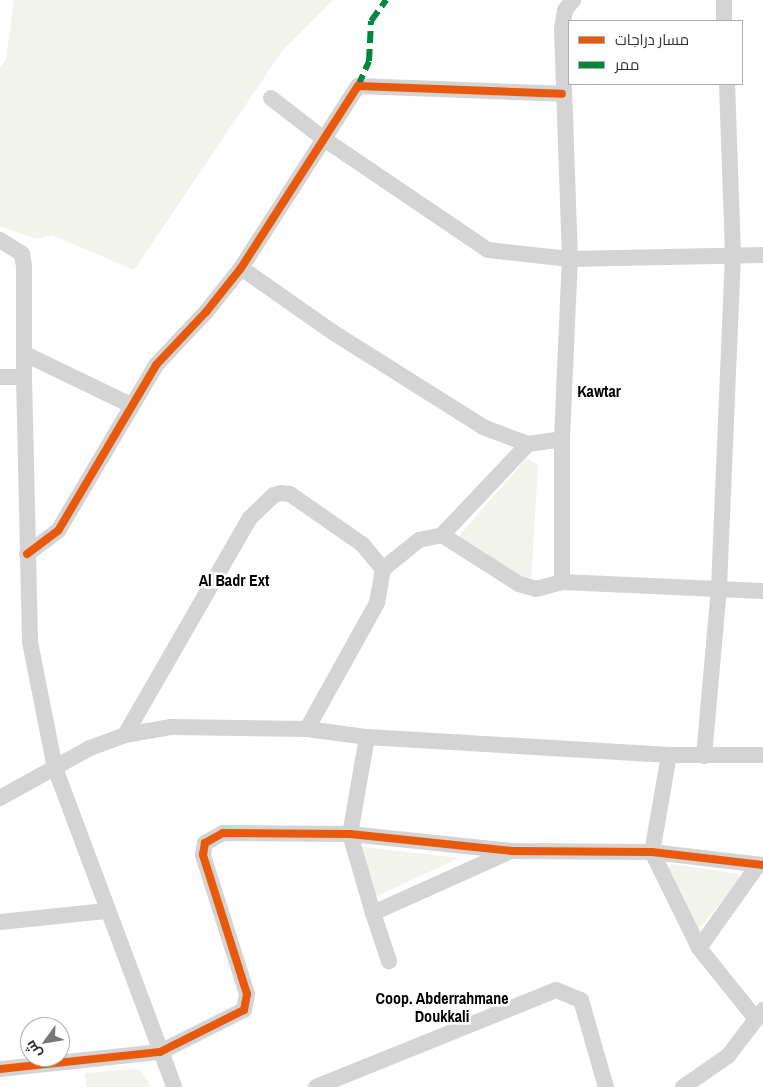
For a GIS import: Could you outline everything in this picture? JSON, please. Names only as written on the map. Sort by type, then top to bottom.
[{"type":"street","points":[[562,582],[562,439],[570,258],[562,94],[562,29],[564,10],[573,0]]},
{"type":"street","points":[[724,0],[724,20]]},
{"type":"street","points":[[704,756],[719,588],[734,255],[727,85]]},
{"type":"street","points":[[26,554],[58,531],[156,365],[206,312],[241,268],[358,86],[562,94]]},
{"type":"street","points":[[271,98],[324,139],[488,250],[570,258],[763,255]]},
{"type":"street","points":[[0,240],[22,254],[25,354],[26,554],[30,642],[55,768],[105,911],[174,1087]]},
{"type":"street","points":[[241,268],[438,401],[483,427],[528,444],[562,439]]},
{"type":"street","points":[[25,354],[131,405]]},
{"type":"street","points":[[0,377],[24,377]]},
{"type":"street","points":[[307,729],[377,603],[383,568],[419,540],[442,535],[528,444]]},
{"type":"street","points":[[125,734],[250,518],[274,494],[290,494],[362,544],[383,568]]},
{"type":"street","points":[[442,535],[518,584],[536,589],[562,582],[719,588],[763,592]]},
{"type":"street","points":[[0,798],[90,748],[125,734],[171,727],[307,729],[367,737],[669,755],[763,755]]},
{"type":"street","points":[[367,737],[350,834],[372,913],[389,961]]},
{"type":"street","points":[[669,755],[652,852],[699,948],[760,1014],[728,1056],[683,1087]]},
{"type":"street","points":[[0,1069],[160,1052],[244,1010],[248,1004],[202,855],[205,843],[223,833],[350,834],[512,851],[652,852],[760,865],[699,948]]},
{"type":"street","points":[[372,913],[512,851]]},
{"type":"street","points":[[0,922],[105,911]]},
{"type":"street","points":[[316,1087],[556,990],[580,1000],[606,1087]]},
{"type":"shaded area","points":[[14,0],[333,0],[282,51],[134,270],[52,235],[35,239],[0,226],[0,67],[6,60]]},
{"type":"shaded area","points":[[527,458],[538,465],[531,583],[458,537]]},
{"type":"shaded area","points":[[362,848],[459,858],[377,896],[372,894]]},
{"type":"shaded area","points":[[673,864],[738,874],[739,879],[702,926],[698,928],[667,868]]},
{"type":"shaded area","points":[[141,1070],[151,1087],[86,1087],[85,1073]]},
{"type":"marked path","points":[[358,86],[369,61],[371,21],[386,0]]},
{"type":"cycle path","points":[[27,554],[58,531],[156,365],[206,312],[241,268],[358,86],[562,94]]},
{"type":"cycle path","points":[[0,1069],[160,1052],[244,1010],[247,994],[203,855],[205,843],[223,833],[350,834],[512,851],[652,852],[763,865]]},
{"type":"district","name":"Kawtar","points":[[599,391]]},
{"type":"district","name":"Al Badr Ext","points":[[234,580]]},
{"type":"district","name":"Coop. Abderrahmane Doukkali","points":[[442,1007]]}]
